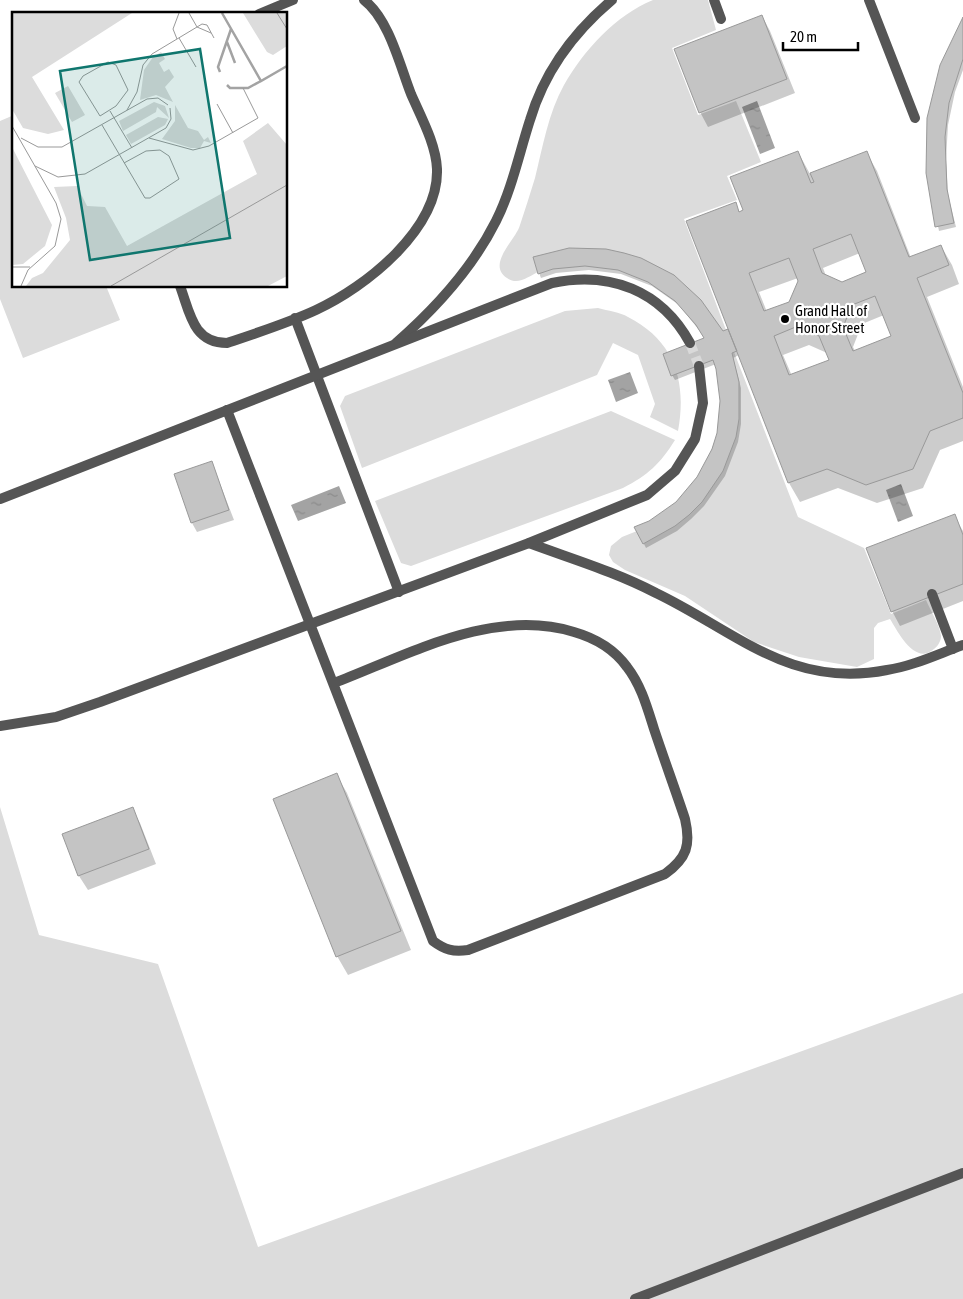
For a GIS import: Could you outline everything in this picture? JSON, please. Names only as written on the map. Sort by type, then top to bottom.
[{"type":"street","points":[[264,12],[293,0]]},
{"type":"street","points":[[181,288],[196,328],[201,335],[218,343],[227,343],[295,318],[339,297],[380,267],[401,247],[422,221],[433,200],[437,168],[429,138],[381,18],[364,0]]},
{"type":"street","points":[[395,344],[425,317],[452,288],[476,255],[496,221],[512,184],[530,120],[550,73],[580,31],[612,0]]},
{"type":"street","points":[[714,0],[721,20]]},
{"type":"street","points":[[869,0],[914,118]]},
{"type":"street","points":[[0,499],[552,283],[590,278],[608,280],[644,294],[673,316],[690,343]]},
{"type":"street","points":[[295,318],[399,592]]},
{"type":"street","points":[[0,726],[64,714],[311,625],[529,544],[630,504],[654,490],[675,471],[695,439],[703,403],[699,366]]},
{"type":"street","points":[[227,410],[428,929],[434,940],[443,948],[456,952],[468,950],[665,874],[678,865],[686,851],[688,835],[685,819],[639,686],[626,666],[610,648],[589,636],[542,625],[517,624],[493,627],[469,632],[334,684]]},
{"type":"street","points":[[529,544],[623,577],[681,606],[778,661],[806,669],[834,674],[862,674],[889,670],[963,645]]},
{"type":"street","points":[[932,594],[953,649]]},
{"type":"street","points":[[635,1299],[963,1173]]},
{"type":"shaded area","points":[[653,0],[708,0],[716,30],[672,48],[698,115],[736,101],[761,162],[727,176],[737,200],[684,219],[726,330],[715,334],[688,300],[672,285],[595,260],[585,259],[548,268],[519,281],[507,278],[501,272],[501,259],[520,225],[535,178],[550,119],[564,85],[581,59],[602,35],[626,15]]},
{"type":"shaded area","points":[[12,116],[12,288],[107,288],[120,320],[23,358],[0,299],[0,121]]},
{"type":"shaded area","points":[[598,308],[625,315],[657,338],[667,351],[679,380],[681,396],[678,431],[650,417],[655,404],[638,355],[613,343],[597,375],[362,468],[340,406],[345,396],[565,311]]},
{"type":"shaded area","points":[[734,352],[798,517],[864,548],[891,614],[926,600],[937,622],[941,636],[939,643],[934,649],[927,653],[920,653],[914,650],[902,639],[890,619],[878,623],[874,628],[874,659],[857,667],[799,657],[754,642],[685,596],[625,570],[613,562],[609,555],[611,546],[622,537],[672,517],[718,459],[724,356]]},
{"type":"shaded area","points":[[611,411],[675,440],[659,462],[640,478],[623,488],[411,566],[401,563],[375,501]]},
{"type":"shaded area","points":[[0,807],[39,935],[158,964],[258,1247],[963,993],[963,1299],[0,1299]]},
{"type":"water","points":[[757,101],[775,148],[760,154],[742,107]]},
{"type":"water","points":[[630,372],[638,393],[616,402],[608,380]]},
{"type":"water","points":[[901,484],[913,516],[898,522],[886,490]]},
{"type":"water","points":[[339,486],[346,503],[298,521],[291,505]]},
{"type":"building","points":[[762,15],[787,79],[699,113],[674,49]]},
{"type":"building","points":[[963,17],[963,59],[949,103],[945,137],[947,189],[954,223],[935,227],[926,173],[927,118],[940,65]]},
{"type":"building","name":"Grand Hall of Honor Street","points":[[798,151],[811,183],[814,182],[810,173],[867,151],[909,257],[941,245],[949,265],[917,278],[963,393],[963,418],[930,431],[913,469],[866,485],[827,469],[788,483],[686,221],[736,202],[739,212],[743,210],[730,177]],"holes":[[[851,234],[866,272],[842,282],[822,273],[813,249]],[[789,258],[798,281],[789,302],[764,311],[749,273]],[[875,296],[891,336],[853,351],[843,327],[852,305]],[[798,326],[819,336],[829,360],[789,375],[774,336]]]},
{"type":"building","points":[[569,248],[606,249],[624,253],[641,258],[674,275],[701,300],[723,331],[728,329],[737,351],[732,353],[739,382],[739,419],[736,437],[723,471],[702,502],[689,515],[675,526],[643,544],[634,527],[649,521],[676,502],[697,477],[712,449],[717,433],[720,401],[716,369],[713,360],[671,376],[663,354],[704,338],[696,325],[675,301],[648,282],[618,270],[585,266],[553,269],[538,274],[533,257]]},
{"type":"building","points":[[212,461],[229,510],[191,523],[174,474]]},
{"type":"building","points":[[955,514],[963,535],[963,584],[891,612],[866,548]]},
{"type":"building","points":[[337,773],[401,931],[336,957],[273,799]]},
{"type":"building","points":[[133,807],[149,849],[78,876],[62,834]]},
{"type":"tunnel","points":[[690,343],[699,366]]},
{"type":"place","name":"Grand Hall of Honor Street","points":[[785,319]]}]
